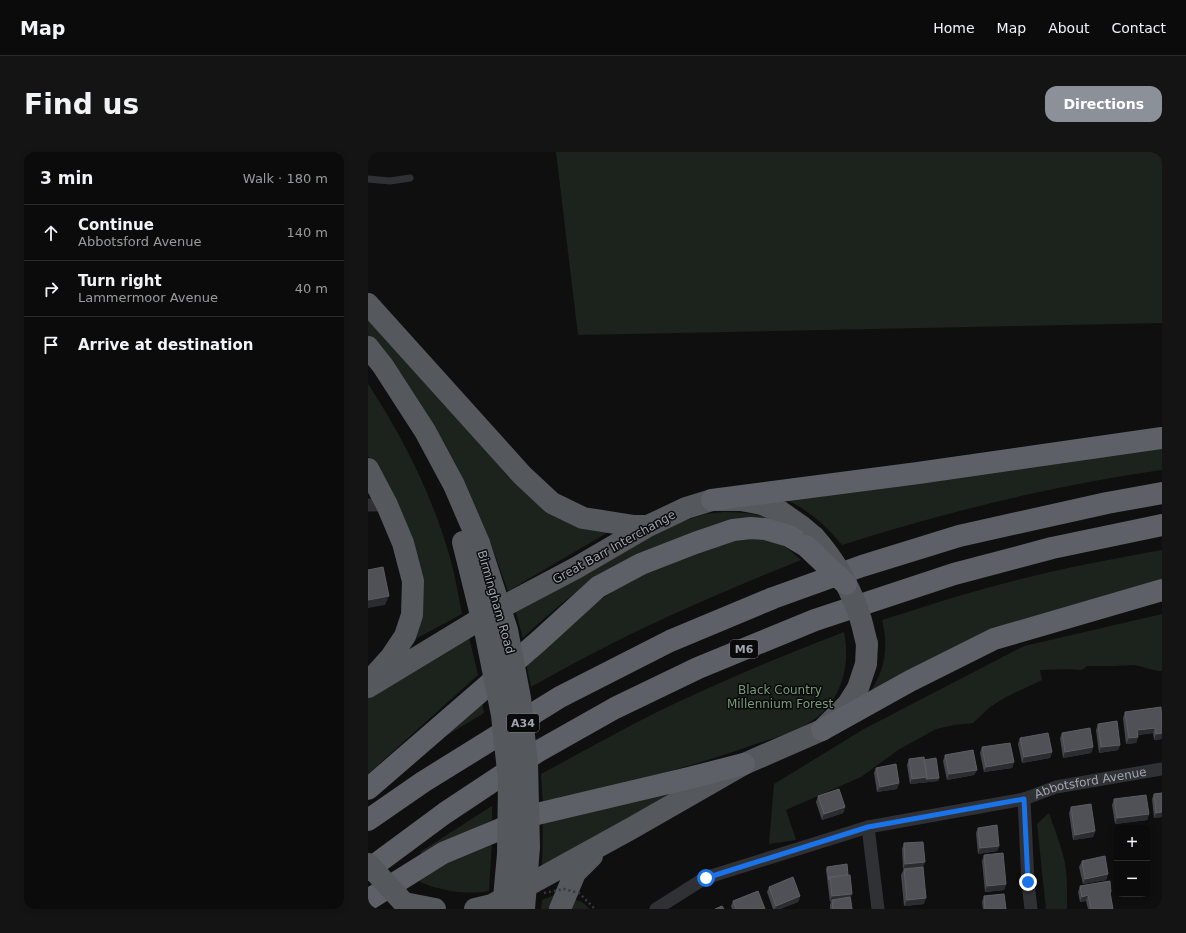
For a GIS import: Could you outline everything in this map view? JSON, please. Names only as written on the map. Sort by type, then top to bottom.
[{"type":"highway","points":[[368,304],[522,475],[552,503],[583,518],[634,526],[648,526]]},
{"type":"highway","name":"Birmingham Road","points":[[368,347],[383,366],[425,431],[454,485],[471,542],[507,630],[520,698],[527,764],[529,847],[524,909]]},
{"type":"highway","name":"Birmingham Road","points":[[368,369],[407,423],[471,542],[486,635],[502,715],[509,780],[508,854],[503,909]]},
{"type":"highway","points":[[712,500],[918,473],[1162,438]]},
{"type":"highway","points":[[368,469],[378,505],[403,543],[413,581],[412,615],[405,636],[391,657],[368,683]]},
{"type":"highway","points":[[368,820],[423,782],[560,697],[670,641],[772,598],[862,566],[959,536],[1107,503],[1162,493]]},
{"type":"highway","name":"Great Barr Interchange","points":[[368,687],[487,615],[576,568],[648,526],[686,508],[712,500],[741,500],[762,504],[781,512],[801,526],[810,541]]},
{"type":"highway","name":"M6","points":[[368,870],[444,813],[537,752],[615,708],[698,668],[815,620],[954,574],[1052,548],[1162,525]]},
{"type":"highway","points":[[368,789],[540,640],[598,587],[641,564],[733,530],[750,528],[765,529],[810,541],[846,584],[858,612],[866,644],[866,664],[858,688],[848,704],[822,730]]},
{"type":"highway","points":[[475,909],[492,905],[744,764],[822,730],[910,681],[994,638],[1162,590]]},
{"type":"highway","points":[[368,900],[443,853],[537,814],[744,764]]},
{"type":"highway","points":[[560,909],[575,873],[606,842]]},
{"type":"highway","points":[[368,864],[406,906],[434,909]]},
{"type":"street","name":"Abbotsford Avenue","points":[[656,909],[706,878],[868,827],[1024,799],[1056,787],[1162,769]]},
{"type":"street","points":[[1024,799],[1030,909]]},
{"type":"street","points":[[868,827],[878,909]]},
{"type":"lane","points":[[368,179],[390,181],[410,178]]},
{"type":"path","points":[[542,894],[564,889],[579,893],[595,909]]},
{"type":"green space","points":[[556,152],[1162,152],[1162,323],[578,335]]},
{"type":"green space","points":[[368,313],[505,467],[612,530],[508,591],[491,544],[368,338]]},
{"type":"green space","points":[[368,384],[393,424],[415,466],[434,509],[451,562],[462,614],[408,643],[413,630],[379,475],[368,456]]},
{"type":"green space","points":[[1162,448],[1162,470],[1081,483],[1000,501],[921,521],[842,545],[829,530],[815,518],[800,507],[783,498]]},
{"type":"green space","points":[[724,512],[752,514],[779,519],[589,583],[555,609],[523,638],[515,610],[670,525],[706,514]]},
{"type":"green space","points":[[747,535],[781,544],[801,560],[719,594],[639,630],[531,687],[525,658],[581,613],[610,593],[666,562]]},
{"type":"green space","name":"Black Country Millennium Forest","points":[[1162,550],[1162,585],[868,695],[882,668],[884,659],[885,641],[882,620],[969,593],[1018,580]]},
{"type":"green space","name":"Black Country Millennium Forest","points":[[1162,614],[1162,671],[1135,665],[1087,666],[1082,670],[1040,670],[1042,680],[1006,697],[990,707],[973,723],[936,729],[898,750],[861,777],[786,810],[796,840],[769,844],[774,784],[864,729],[1024,646]]},
{"type":"green space","name":"Black Country Millennium Forest","points":[[844,632],[846,654],[844,676],[836,696],[822,713],[807,724],[782,735],[730,753],[650,777],[543,804],[541,774],[637,722],[699,692]]},
{"type":"green space","points":[[468,633],[478,675],[368,774],[368,695]]},
{"type":"green space","points":[[481,697],[484,713],[421,751]]},
{"type":"green space","points":[[719,773],[542,868],[543,816]]},
{"type":"green space","points":[[492,806],[492,820],[422,854],[420,852]]},
{"type":"green space","points":[[1049,813],[1064,859],[1067,880],[1067,909],[1046,909],[1037,824]]},
{"type":"green space","points":[[492,840],[489,891],[470,893],[452,891],[434,887],[416,880],[454,857]]},
{"type":"green space","points":[[554,895],[556,909],[541,909],[542,900]]},
{"type":"green space","points":[[570,898],[582,902],[590,909],[568,909]]},
{"type":"building","points":[[383,567],[389,596],[368,600],[368,570]]},
{"type":"building","points":[[1161,707],[1162,733],[1156,734],[1155,728],[1137,730],[1138,737],[1129,738],[1125,712]]},
{"type":"building","points":[[1117,721],[1120,745],[1101,747],[1098,724]]},
{"type":"building","points":[[1090,728],[1093,747],[1065,752],[1062,733]]},
{"type":"building","points":[[1048,733],[1052,752],[1024,757],[1020,738]]},
{"type":"building","points":[[1010,743],[1014,762],[986,767],[982,747]]},
{"type":"building","points":[[973,750],[977,770],[949,774],[945,755]]},
{"type":"building","points":[[924,757],[927,777],[912,779],[909,759]]},
{"type":"building","points":[[936,758],[939,778],[926,779],[927,777],[924,760]]},
{"type":"building","points":[[896,764],[899,783],[880,787],[876,768]]},
{"type":"building","points":[[839,789],[845,807],[824,814],[818,796]]},
{"type":"building","points":[[1162,793],[1162,812],[1156,813],[1154,794]]},
{"type":"building","points":[[1146,795],[1149,814],[1117,818],[1114,799]]},
{"type":"building","points":[[1091,804],[1095,831],[1075,835],[1071,807]]},
{"type":"building","points":[[997,825],[999,846],[980,848],[978,828]]},
{"type":"building","points":[[923,842],[925,862],[905,864],[904,843]]},
{"type":"building","points":[[1003,853],[1006,884],[987,886],[984,855]]},
{"type":"building","points":[[1105,856],[1108,874],[1085,879],[1082,861]]},
{"type":"building","points":[[847,864],[848,875],[830,877],[829,880],[827,867]]},
{"type":"building","points":[[923,867],[926,898],[907,900],[904,869]]},
{"type":"building","points":[[850,875],[852,894],[832,896],[830,877]]},
{"type":"building","points":[[793,877],[800,896],[776,906],[769,887]]},
{"type":"building","points":[[1110,881],[1113,909],[1091,909],[1088,895],[1082,897],[1080,886]]},
{"type":"building","points":[[758,891],[765,909],[736,909],[733,901]]},
{"type":"building","points":[[1004,894],[1006,909],[985,909],[984,896]]},
{"type":"building","points":[[850,897],[852,909],[833,909],[832,900]]},
{"type":"building","points":[[722,906],[724,909],[715,909]]},
{"type":"route","points":[[706,878],[868,827],[1024,799],[1028,882]]}]
